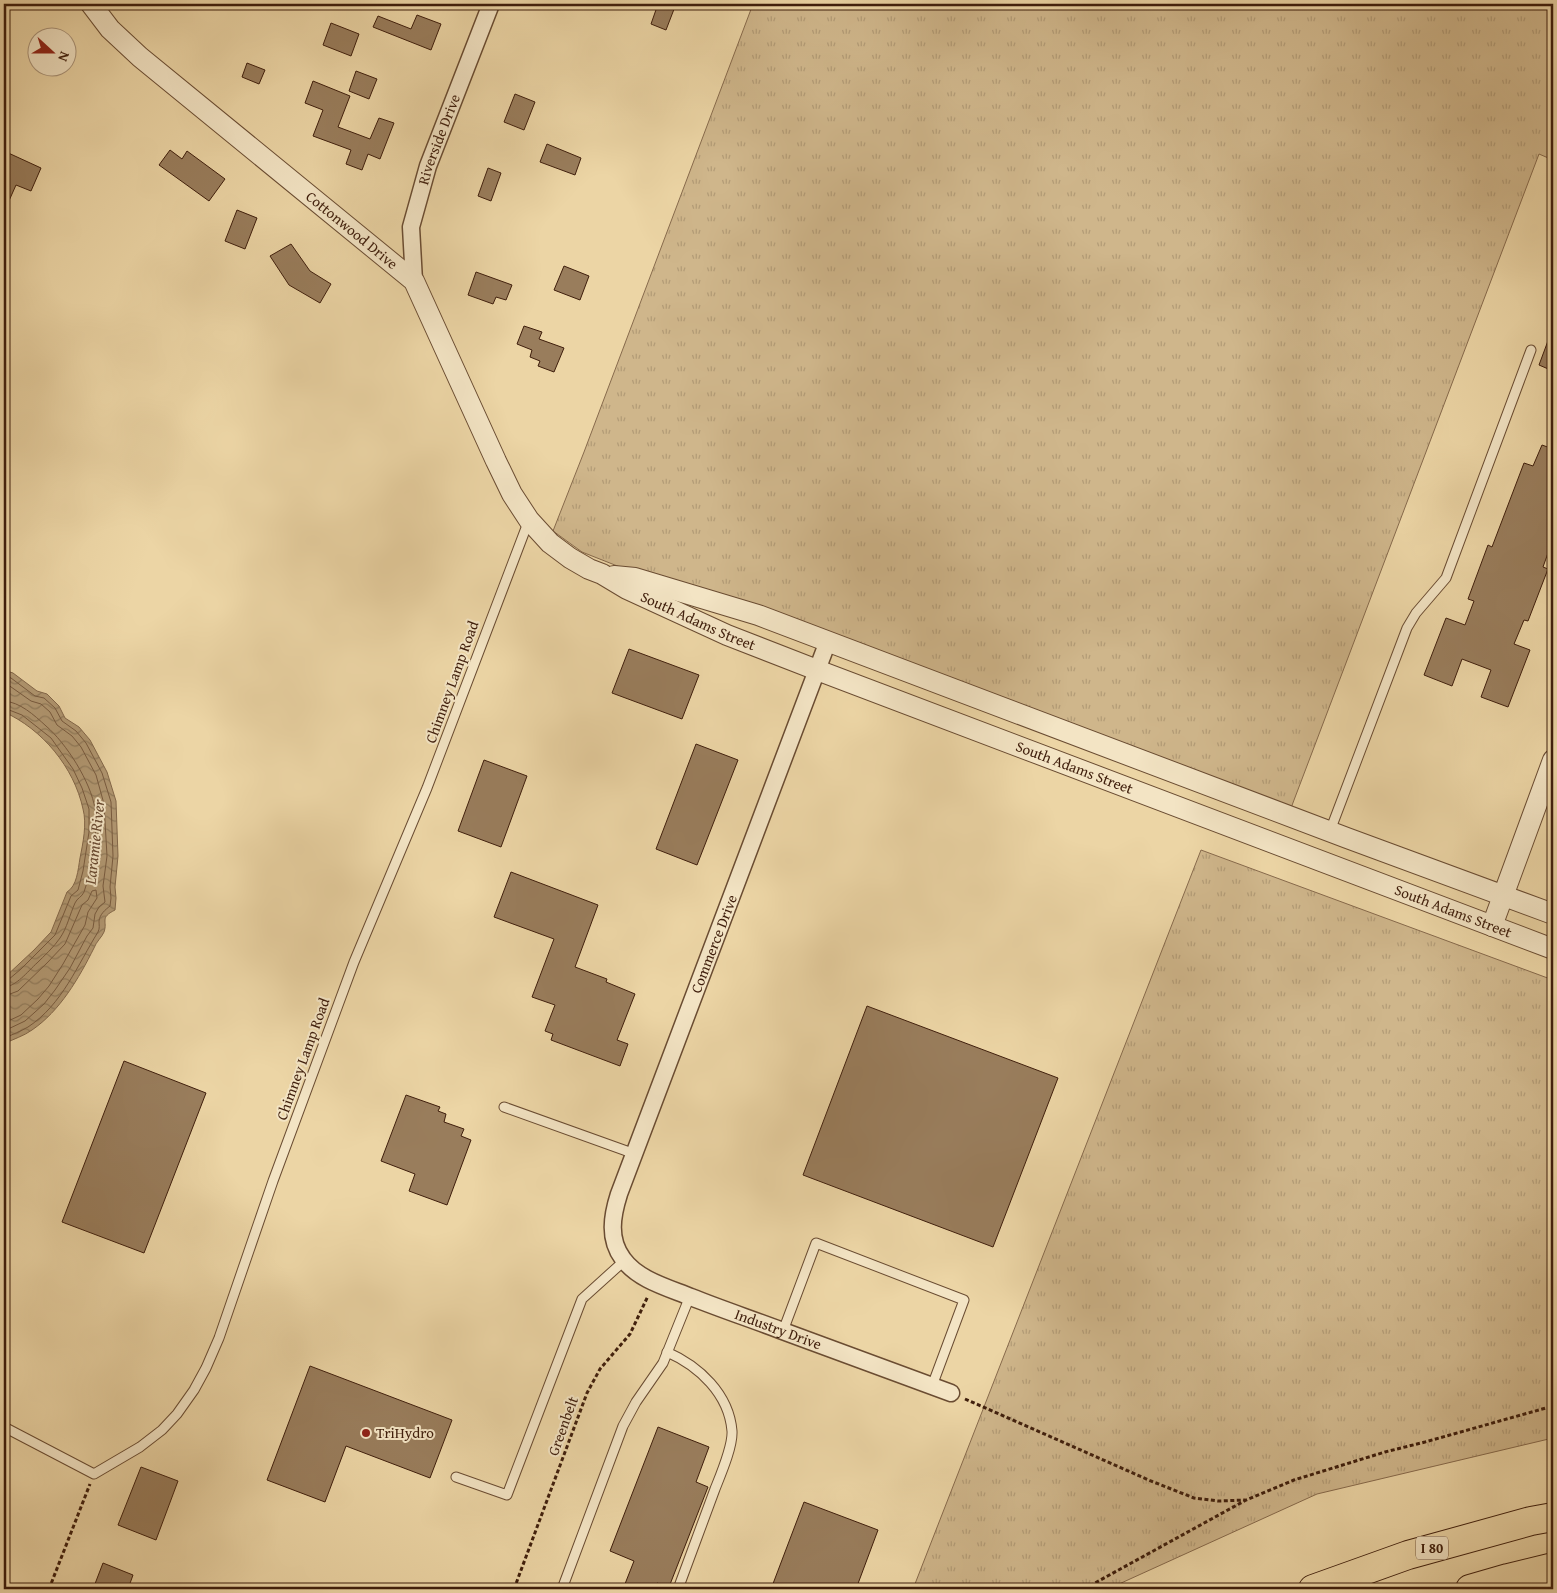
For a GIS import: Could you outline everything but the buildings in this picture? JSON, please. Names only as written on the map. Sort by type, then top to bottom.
[{"type":"highway","name":"I 80","points":[[1313,1589],[1408,1555],[1553,1516]]},
{"type":"highway","points":[[1470,1589],[1553,1567]]},
{"type":"highway","points":[[1518,1589],[1553,1582]]},
{"type":"street","name":"Cottonwood Drive","points":[[91,4],[110,29],[140,57],[414,281],[496,461],[512,494],[529,520]]},
{"type":"street","name":"Riverside Drive","points":[[414,281],[411,227],[428,166],[491,4]]},
{"type":"street","name":"South Adams Street","points":[[529,520],[550,543],[570,558],[627,589],[727,635],[1553,949]]},
{"type":"street","name":"South Adams Street","points":[[602,574],[635,578],[732,606],[1553,914]]},
{"type":"street","name":"Commerce Drive","points":[[620,1254],[612,1232],[613,1212],[828,641]]},
{"type":"street","points":[[1492,926],[1553,760]]},
{"type":"street","name":"Industry Drive","points":[[620,1254],[638,1273],[654,1282],[951,1393]]},
{"type":"lane","points":[[1330,831],[1407,628],[1416,614],[1446,578],[1531,350]]},
{"type":"lane","name":"Chimney Lamp Road","points":[[94,1474],[140,1447],[162,1430],[177,1414],[194,1390],[209,1361],[219,1338],[273,1180],[350,971],[430,780],[487,626],[529,520]]},
{"type":"lane","points":[[504,1107],[634,1154]]},
{"type":"lane","points":[[782,1331],[816,1243],[964,1300],[932,1386]]},
{"type":"lane","points":[[456,1477],[507,1495],[582,1299],[620,1254]]},
{"type":"lane","points":[[562,1589],[623,1426],[636,1402],[663,1363],[690,1296]]},
{"type":"lane","points":[[667,1352],[681,1358],[698,1370],[720,1395],[727,1409],[732,1432],[726,1459],[678,1589]]},
{"type":"lane","points":[[4,1427],[94,1474]]},
{"type":"path","name":"Greenbelt","points":[[514,1589],[587,1393],[600,1369],[630,1334],[654,1282]]},
{"type":"path","points":[[951,1393],[1194,1498],[1218,1501],[1246,1500]]},
{"type":"path","points":[[1084,1589],[1246,1500],[1294,1480],[1385,1452],[1553,1406]]},
{"type":"path","points":[[49,1589],[94,1474]]},
{"type":"green space","points":[[753,4],[1553,4],[1553,160],[1539,154],[1291,808],[630,571],[582,552],[553,531]]},
{"type":"green space","points":[[1201,850],[1553,980],[1553,1438],[1317,1494],[1108,1589],[913,1589]]},
{"type":"water","name":"Laramie River","points":[[4,670],[13,673],[37,691],[47,694],[59,706],[65,718],[79,727],[90,740],[107,772],[116,801],[118,856],[115,910],[107,915],[104,932],[75,982],[60,1004],[42,1022],[29,1032],[4,1044],[4,978],[51,932],[67,892],[73,886],[76,877],[85,821],[79,793],[64,764],[31,728],[4,712]]},
{"type":"place","name":"TriHydro","points":[[366,1433]]}]
